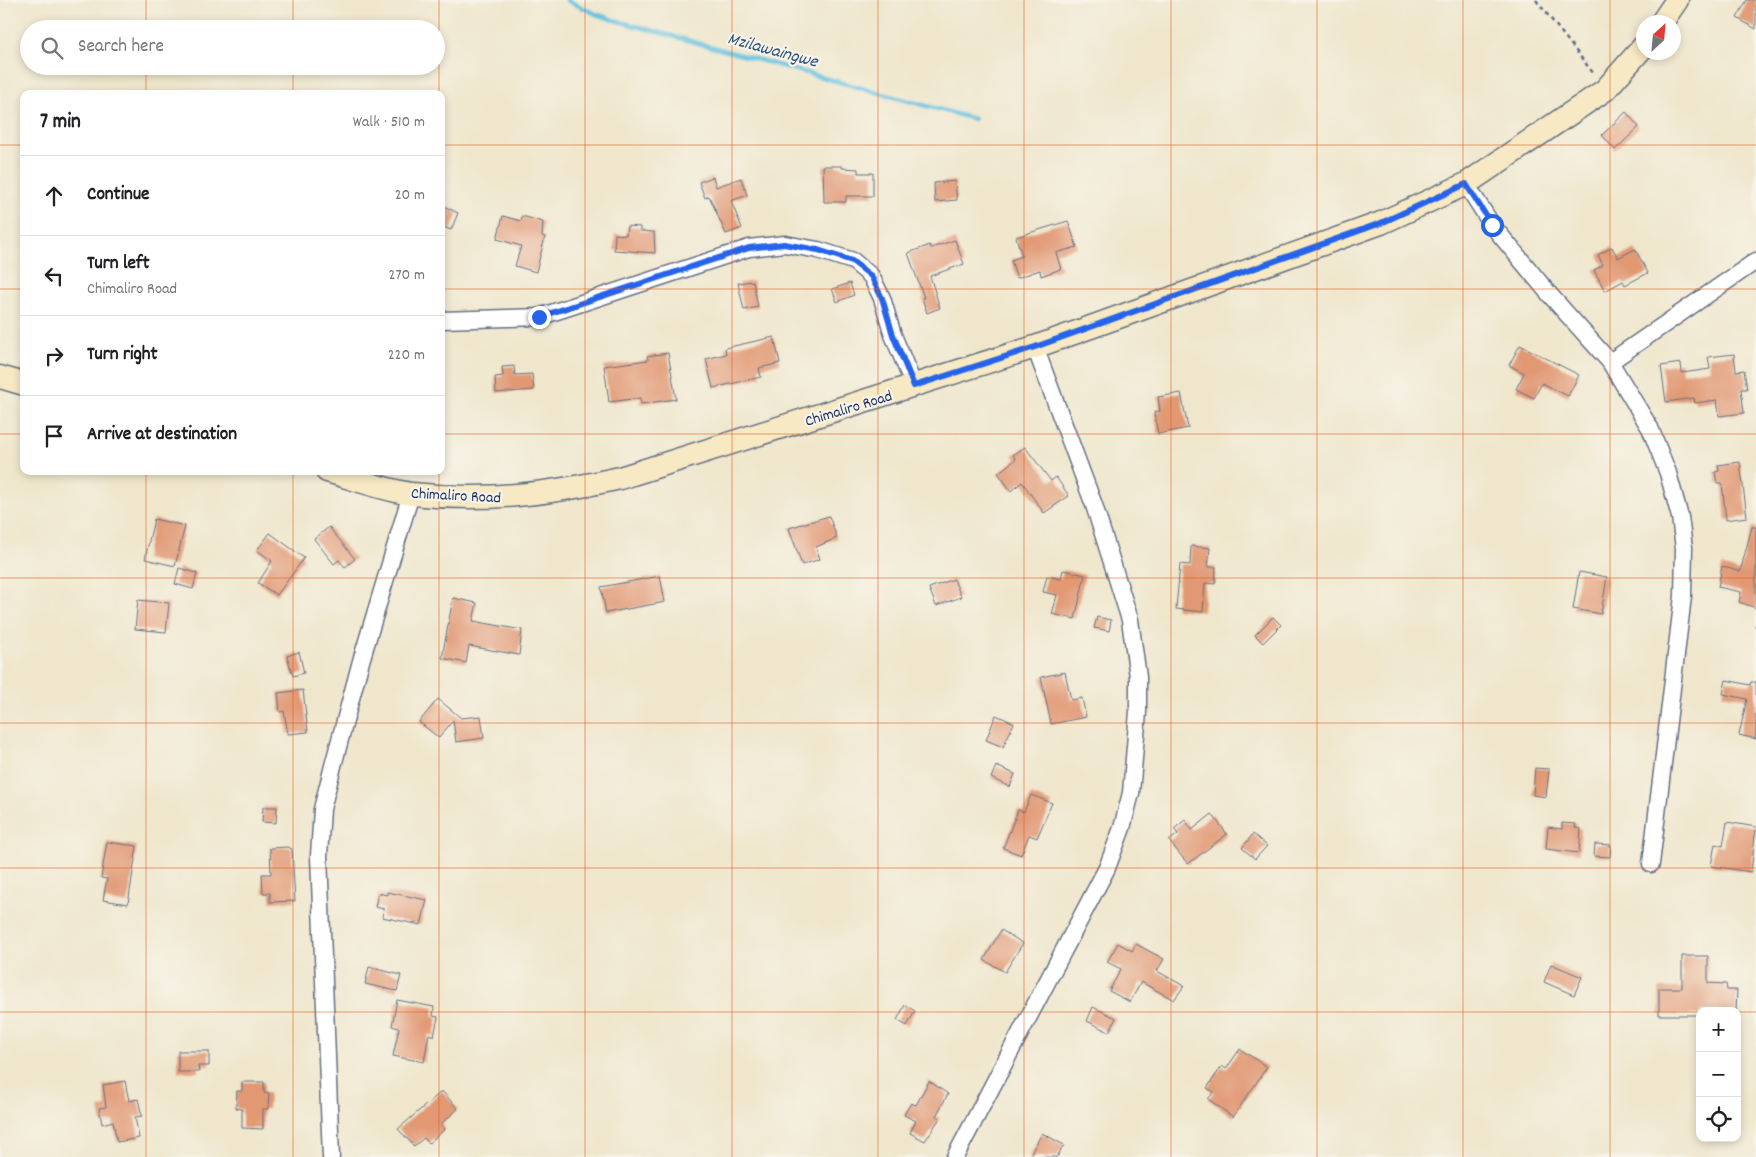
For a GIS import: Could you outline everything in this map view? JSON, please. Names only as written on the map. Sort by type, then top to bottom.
[{"type":"street","points":[[1667,15],[1677,0]]},
{"type":"street","name":"Chimaliro Road","points":[[342,475],[411,494],[497,498],[558,492],[620,478],[1035,347],[1381,223],[1466,184],[1605,90],[1636,55]]},
{"type":"street","points":[[1466,184],[1492,225],[1550,295],[1610,362],[1650,428],[1668,472],[1680,517],[1684,548],[1682,606],[1651,864]]},
{"type":"street","points":[[445,320],[539,317],[749,248],[784,244],[818,250],[852,261],[871,276],[882,298],[893,335],[914,386]]},
{"type":"street","points":[[1610,362],[1756,261]]},
{"type":"street","points":[[955,1157],[1108,868],[1122,828],[1131,793],[1138,677],[1130,620],[1094,506],[1035,347]]},
{"type":"street","points":[[0,377],[20,383]]},
{"type":"street","points":[[331,1157],[319,856],[322,809],[361,661],[411,494]]},
{"type":"path","points":[[1536,0],[1578,50],[1605,90]]},
{"type":"building","points":[[1747,0],[1756,0],[1756,29],[1737,18]]},
{"type":"building","points":[[1626,112],[1639,127],[1615,150],[1602,135]]},
{"type":"building","points":[[823,166],[842,166],[842,168],[858,169],[858,173],[873,173],[873,196],[846,196],[846,202],[824,202]]},
{"type":"building","points":[[713,177],[716,187],[741,178],[747,195],[731,201],[742,228],[726,234],[709,196],[705,198],[699,182]]},
{"type":"building","points":[[955,181],[957,200],[935,202],[934,183]]},
{"type":"building","points":[[445,206],[458,213],[451,230],[445,228]]},
{"type":"building","points":[[503,216],[521,221],[522,216],[543,222],[542,236],[545,237],[536,272],[515,266],[521,246],[497,239]]},
{"type":"building","points":[[1068,221],[1077,247],[1056,253],[1061,269],[1041,276],[1040,270],[1017,278],[1011,260],[1022,256],[1016,237]]},
{"type":"building","points":[[627,226],[640,227],[640,231],[654,232],[655,253],[614,250],[615,234],[626,235]]},
{"type":"building","points":[[955,240],[964,264],[930,276],[940,308],[927,313],[922,298],[924,298],[908,253],[930,245],[931,248]]},
{"type":"building","points":[[1612,247],[1618,258],[1635,249],[1648,273],[1625,285],[1623,281],[1605,291],[1594,270],[1603,265],[1598,255]]},
{"type":"building","points":[[753,281],[758,307],[744,310],[738,283]]},
{"type":"building","points":[[850,283],[854,295],[837,302],[832,289]]},
{"type":"building","points":[[774,337],[780,363],[759,368],[761,377],[713,388],[706,359],[726,354],[725,348]]},
{"type":"building","points":[[1520,345],[1579,375],[1568,396],[1542,383],[1534,398],[1516,389],[1524,373],[1509,365]]},
{"type":"building","points":[[668,353],[676,399],[641,404],[640,398],[609,402],[604,366],[648,360],[647,356]]},
{"type":"building","points":[[1734,354],[1736,371],[1744,370],[1747,389],[1741,389],[1744,413],[1719,416],[1717,400],[1695,403],[1694,398],[1666,402],[1661,366],[1681,363],[1682,373],[1710,369],[1708,357]]},
{"type":"building","points":[[514,366],[515,375],[532,374],[534,390],[496,393],[495,377],[503,376],[502,367]]},
{"type":"building","points":[[1181,393],[1188,428],[1158,434],[1154,412],[1160,411],[1158,397]]},
{"type":"building","points":[[1025,447],[1051,481],[1056,477],[1069,496],[1044,513],[1022,482],[1011,491],[998,473],[1016,459],[1013,455]]},
{"type":"building","points":[[1740,462],[1747,517],[1726,520],[1722,483],[1717,483],[1715,472],[1719,471],[1718,465]]},
{"type":"building","points":[[829,516],[837,538],[816,547],[820,559],[802,565],[789,528]]},
{"type":"building","points":[[154,519],[185,526],[175,566],[145,559]]},
{"type":"building","points":[[329,527],[355,559],[345,567],[339,560],[334,564],[314,539]]},
{"type":"building","points":[[1752,527],[1756,527],[1756,608],[1739,602],[1741,592],[1718,587],[1722,566],[1740,572]]},
{"type":"building","points":[[270,533],[304,558],[277,595],[258,583],[272,561],[257,550]]},
{"type":"building","points":[[1191,546],[1210,548],[1208,567],[1216,567],[1215,584],[1205,583],[1203,612],[1176,609],[1180,564],[1190,565]]},
{"type":"building","points":[[179,568],[197,573],[193,589],[175,584]]},
{"type":"building","points":[[1063,570],[1085,575],[1075,619],[1052,614],[1057,595],[1043,592],[1047,576],[1061,579]]},
{"type":"building","points":[[1579,572],[1607,577],[1601,614],[1573,609]]},
{"type":"building","points":[[660,576],[665,602],[606,613],[601,587]]},
{"type":"building","points":[[954,579],[961,597],[936,606],[929,588]]},
{"type":"building","points":[[453,598],[477,603],[473,621],[522,630],[519,655],[469,646],[466,663],[442,658]]},
{"type":"building","points":[[138,600],[169,603],[166,632],[135,629]]},
{"type":"building","points":[[1097,617],[1111,620],[1109,631],[1094,628]]},
{"type":"building","points":[[1273,617],[1281,625],[1263,643],[1255,635]]},
{"type":"building","points":[[299,652],[304,673],[293,676],[287,656]]},
{"type":"building","points":[[1065,672],[1071,700],[1082,698],[1086,717],[1051,724],[1041,677]]},
{"type":"building","points":[[1726,680],[1750,685],[1751,682],[1756,682],[1756,739],[1739,735],[1747,699],[1723,694]]},
{"type":"building","points":[[303,690],[308,732],[288,734],[284,711],[280,712],[278,693]]},
{"type":"building","points":[[438,699],[461,718],[481,716],[484,738],[456,742],[453,720],[439,738],[419,722]]},
{"type":"building","points":[[996,715],[1014,723],[1003,747],[986,740]]},
{"type":"building","points":[[996,766],[1015,774],[1010,787],[991,778]]},
{"type":"building","points":[[1535,768],[1549,769],[1546,797],[1533,795]]},
{"type":"building","points":[[1031,795],[1052,803],[1037,838],[1029,835],[1021,855],[1003,848],[1018,810],[1024,812]]},
{"type":"building","points":[[263,807],[277,807],[276,823],[262,822]]},
{"type":"building","points":[[1212,814],[1227,834],[1188,864],[1169,841],[1178,834],[1174,829],[1185,820],[1192,830]]},
{"type":"building","points":[[1727,822],[1756,827],[1751,872],[1711,866],[1715,844],[1723,846]]},
{"type":"building","points":[[1562,823],[1576,824],[1575,828],[1581,829],[1579,853],[1546,849],[1548,827],[1562,829]]},
{"type":"building","points":[[1253,834],[1267,846],[1255,859],[1242,848]]},
{"type":"building","points":[[107,842],[137,846],[128,904],[103,900],[107,879],[101,878]]},
{"type":"building","points":[[1595,844],[1611,845],[1610,857],[1594,856]]},
{"type":"building","points":[[288,847],[292,849],[295,901],[270,902],[270,893],[263,893],[262,874],[271,874],[270,848]]},
{"type":"building","points":[[387,892],[427,900],[421,925],[382,917],[384,909],[375,907],[378,893],[387,895]]},
{"type":"building","points":[[1001,930],[1023,943],[1005,972],[984,960]]},
{"type":"building","points":[[1118,943],[1132,951],[1136,944],[1164,959],[1157,971],[1184,986],[1174,1000],[1141,982],[1130,1002],[1109,991],[1121,969],[1107,962]]},
{"type":"building","points":[[1682,956],[1708,956],[1708,983],[1726,984],[1727,990],[1737,990],[1736,1007],[1696,1007],[1696,1015],[1659,1015],[1659,988],[1682,988]]},
{"type":"building","points":[[1551,964],[1582,977],[1574,995],[1544,982]]},
{"type":"building","points":[[369,967],[401,975],[397,991],[365,984]]},
{"type":"building","points":[[397,1000],[434,1007],[433,1016],[438,1017],[434,1036],[429,1034],[424,1062],[393,1056],[399,1028],[392,1026]]},
{"type":"building","points":[[905,1005],[915,1011],[907,1026],[897,1020]]},
{"type":"building","points":[[1093,1007],[1116,1018],[1109,1032],[1087,1021]]},
{"type":"building","points":[[1240,1049],[1267,1067],[1233,1117],[1208,1099],[1214,1092],[1207,1088],[1222,1066],[1226,1069]]},
{"type":"building","points":[[178,1051],[209,1051],[209,1066],[198,1066],[199,1072],[178,1072]]},
{"type":"building","points":[[125,1081],[129,1101],[138,1099],[142,1116],[135,1117],[139,1138],[117,1142],[113,1121],[102,1124],[99,1108],[106,1107],[103,1085]]},
{"type":"building","points":[[929,1081],[948,1094],[936,1116],[940,1118],[925,1141],[910,1133],[916,1121],[904,1115],[911,1103],[916,1105]]},
{"type":"building","points":[[242,1082],[264,1082],[264,1093],[269,1093],[268,1109],[263,1109],[263,1129],[242,1128],[242,1109],[236,1108],[237,1091],[242,1091]]},
{"type":"building","points":[[442,1091],[458,1109],[441,1124],[445,1129],[429,1143],[424,1138],[414,1146],[398,1129]]},
{"type":"building","points":[[1042,1133],[1064,1145],[1057,1157],[1029,1157]]},
{"type":"waterway","name":"Mzilawaingwe","points":[[567,0],[596,14],[614,20],[974,119]]},
{"type":"route","points":[[539,317],[749,248],[784,244],[818,250],[852,261],[871,276],[882,298],[893,335],[914,386],[1035,347],[1381,223],[1466,184],[1492,225]]}]
